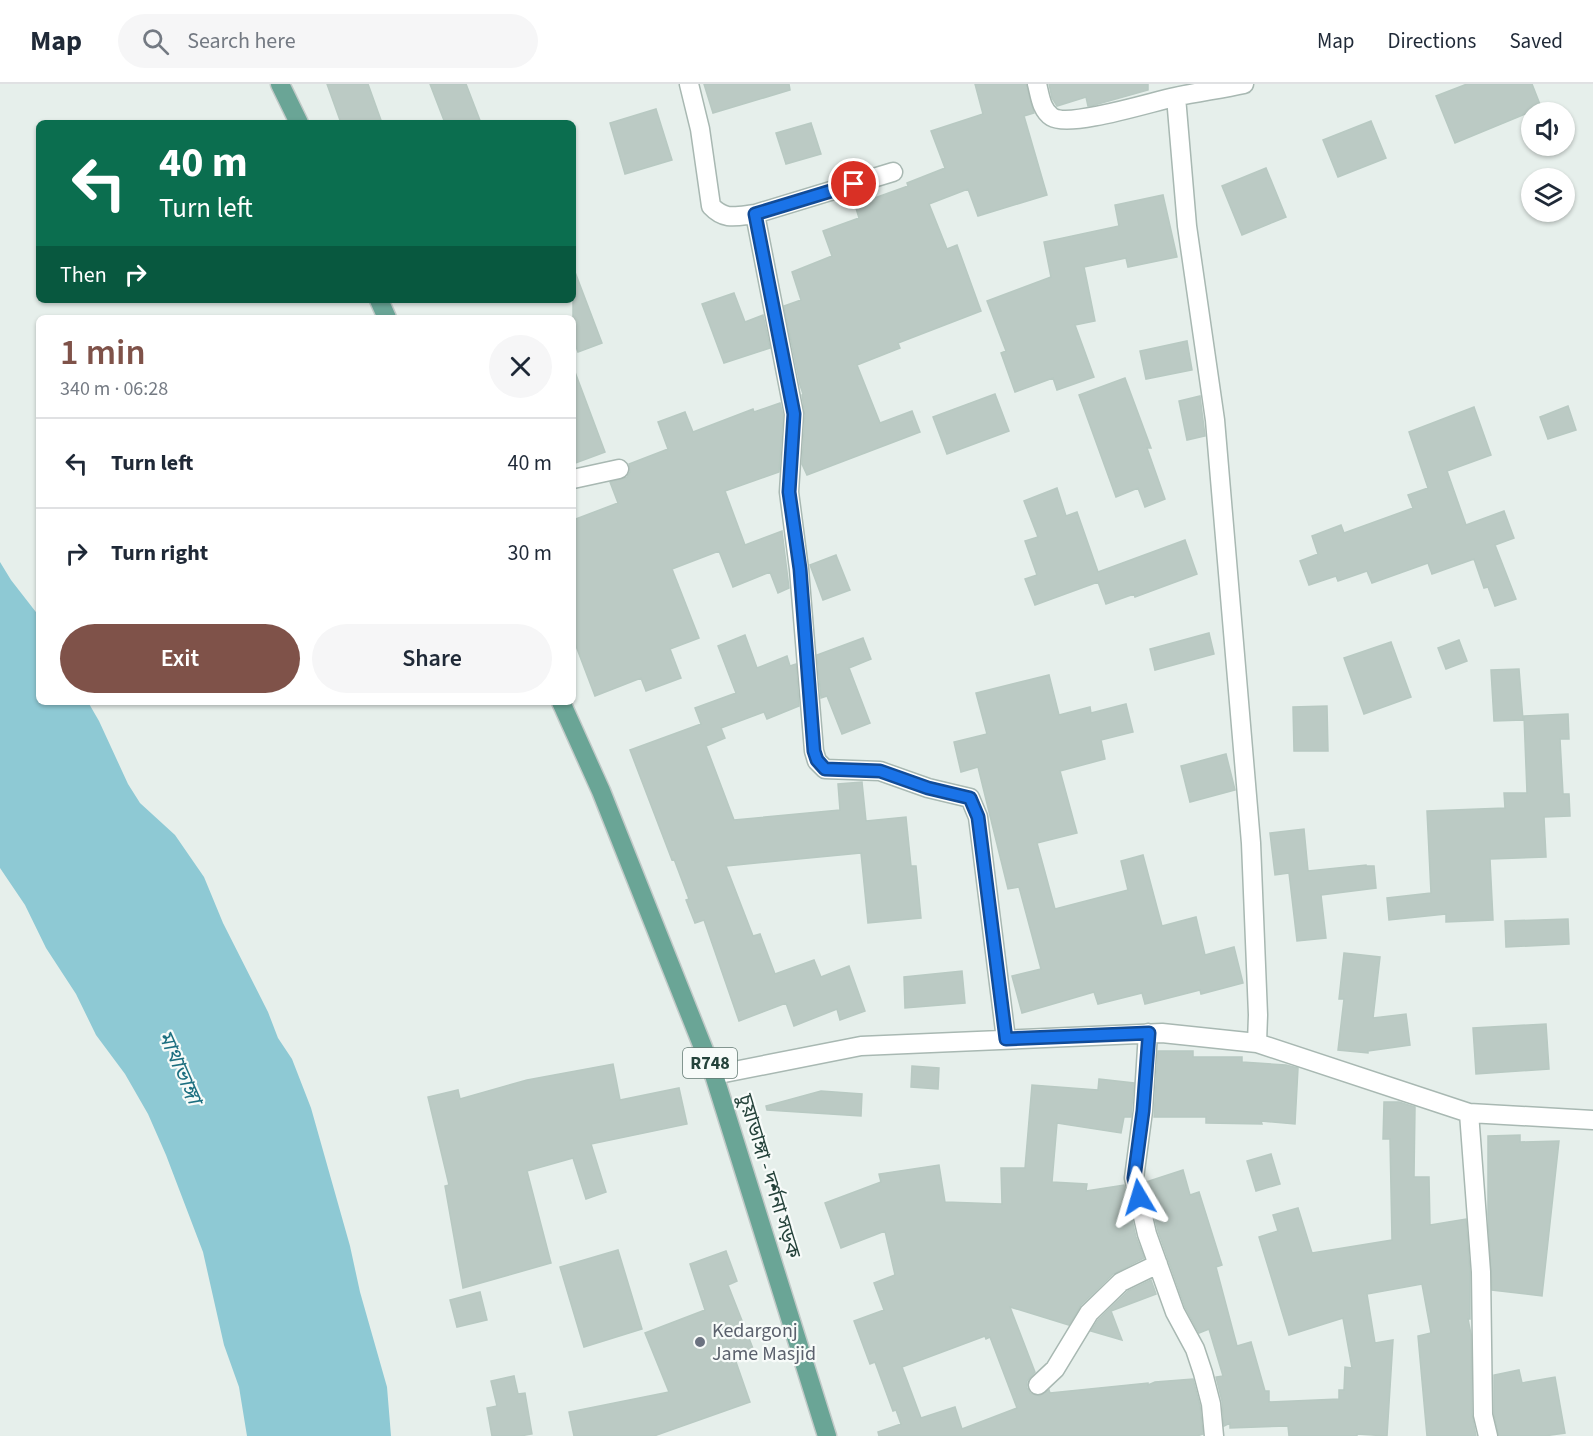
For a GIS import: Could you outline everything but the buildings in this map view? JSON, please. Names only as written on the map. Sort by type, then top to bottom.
[{"type":"main road","points":[[280,84],[297,120]]},
{"type":"main road","name":"চুয়াডাঙ্গা - দর্শনা সড়ক","points":[[562,705],[601,791],[714,1075],[827,1436]]},
{"type":"street","points":[[689,84],[700,129],[711,206],[718,214],[730,216],[755,214],[893,172]]},
{"type":"street","points":[[1037,84],[1045,110],[1053,118],[1062,120],[1089,117],[1244,84]]},
{"type":"street","points":[[1176,97],[1187,226],[1215,420],[1251,843],[1258,1015],[1257,1043]]},
{"type":"street","points":[[755,214],[794,414],[789,492],[800,569],[814,751],[817,760],[825,769],[880,771],[928,788],[970,798],[973,801],[980,827],[1006,1039]]},
{"type":"street","points":[[576,478],[619,469]]},
{"type":"street","points":[[1149,1033],[1143,1111],[1134,1178],[1147,1234],[1175,1312],[1195,1349],[1200,1365],[1211,1404],[1214,1436]]},
{"type":"street","points":[[714,1075],[861,1046],[1149,1033],[1257,1043],[1468,1113],[1593,1120]]},
{"type":"street","points":[[1468,1113],[1481,1272],[1483,1415],[1488,1436]]},
{"type":"street","points":[[1038,1385],[1055,1369],[1089,1313],[1121,1282],[1158,1263]]},
{"type":"water","name":"মাথাভাঙ্গা","points":[[0,562],[36,612],[36,705],[90,705],[128,784],[140,803],[175,835],[204,877],[223,923],[268,1012],[278,1038],[292,1059],[311,1108],[350,1246],[360,1292],[387,1387],[391,1436],[247,1436],[239,1387],[224,1345],[203,1252],[166,1155],[148,1114],[125,1074],[96,1035],[76,994],[46,948],[25,905],[0,868]]},
{"type":"place","name":"Kedargonj Jame Masjid","points":[[700,1342]]},
{"type":"route","points":[[854,184],[755,214],[794,414],[789,492],[800,569],[814,751],[817,760],[825,769],[880,771],[928,788],[970,798],[973,801],[978,817],[1006,1039],[1149,1033],[1143,1111],[1134,1178],[1139,1197]]}]
